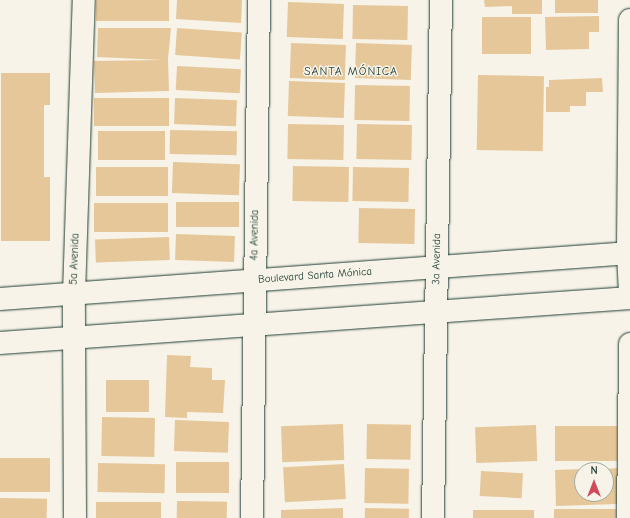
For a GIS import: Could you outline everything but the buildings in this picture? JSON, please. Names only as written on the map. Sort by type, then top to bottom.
[{"type":"street","name":"5a Avenida","points":[[75,518],[74,294],[84,0]]},
{"type":"street","name":"4a Avenida","points":[[252,518],[259,0]]},
{"type":"street","name":"3a Avenida","points":[[433,518],[441,0]]},
{"type":"street","points":[[630,20],[630,290]]},
{"type":"street","name":"Boulevard Santa Mónica","points":[[0,299],[629,254]]},
{"type":"street","points":[[0,343],[630,298]]},
{"type":"street","points":[[628,518],[630,344]]},
{"type":"district","name":"SANTA MÓNICA","points":[[351,72]]}]
